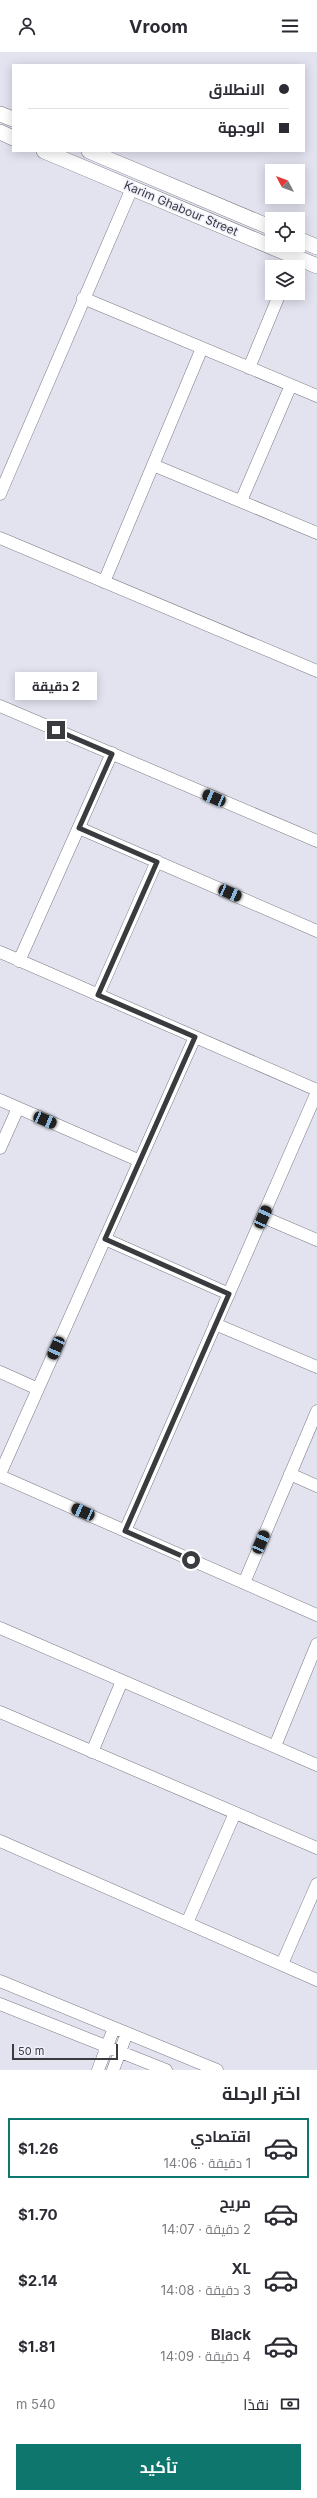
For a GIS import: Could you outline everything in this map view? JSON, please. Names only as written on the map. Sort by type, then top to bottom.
[{"type":"street","points":[[0,114],[12,119]]},
{"type":"street","points":[[0,132],[12,138]]},
{"type":"street","name":"Karim Ghabour Street","points":[[46,152],[132,188],[289,260]]},
{"type":"street","name":"Karim Ghabour Street","points":[[91,152],[265,225]]},
{"type":"street","points":[[0,494],[83,298],[132,188]]},
{"type":"street","points":[[305,242],[317,248]]},
{"type":"street","name":"Karim Ghabour Street","points":[[305,264],[317,266]]},
{"type":"street","points":[[83,298],[317,396]]},
{"type":"street","points":[[249,368],[277,300]]},
{"type":"street","points":[[104,582],[202,348]]},
{"type":"street","points":[[241,501],[291,385]]},
{"type":"street","points":[[153,465],[317,533]]},
{"type":"street","points":[[0,538],[317,672]]},
{"type":"street","points":[[0,706],[317,841]]},
{"type":"street","points":[[19,961],[112,754]]},
{"type":"street","points":[[79,828],[317,931]]},
{"type":"street","points":[[98,995],[157,862]]},
{"type":"street","points":[[0,952],[317,1091],[125,1531]]},
{"type":"street","points":[[195,1037],[0,1475],[317,1615]]},
{"type":"street","points":[[0,1100],[140,1161]]},
{"type":"street","points":[[0,1148],[18,1108]]},
{"type":"street","points":[[263,1217],[317,1240]]},
{"type":"street","points":[[105,1239],[229,1294]]},
{"type":"street","points":[[216,1324],[317,1367]]},
{"type":"street","points":[[0,1372],[38,1389]]},
{"type":"street","points":[[244,1583],[317,1411]]},
{"type":"street","points":[[290,1474],[317,1486]]},
{"type":"street","points":[[0,1628],[317,1765]]},
{"type":"street","points":[[274,1746],[317,1644]]},
{"type":"street","points":[[92,1752],[122,1680]]},
{"type":"street","points":[[0,1712],[317,1848]]},
{"type":"street","points":[[187,1923],[235,1813]]},
{"type":"street","points":[[0,1841],[317,1980]]},
{"type":"street","points":[[282,1964],[317,1884]]},
{"type":"street","points":[[0,1981],[218,2070]]},
{"type":"street","points":[[0,2004],[166,2070]]},
{"type":"street","points":[[98,2070],[114,2028]]},
{"type":"street","points":[[113,2070],[127,2033]]},
{"type":"route","points":[[56,730],[112,754],[79,828],[157,862],[98,995],[195,1037],[105,1239],[229,1294],[125,1531],[191,1560]]}]
